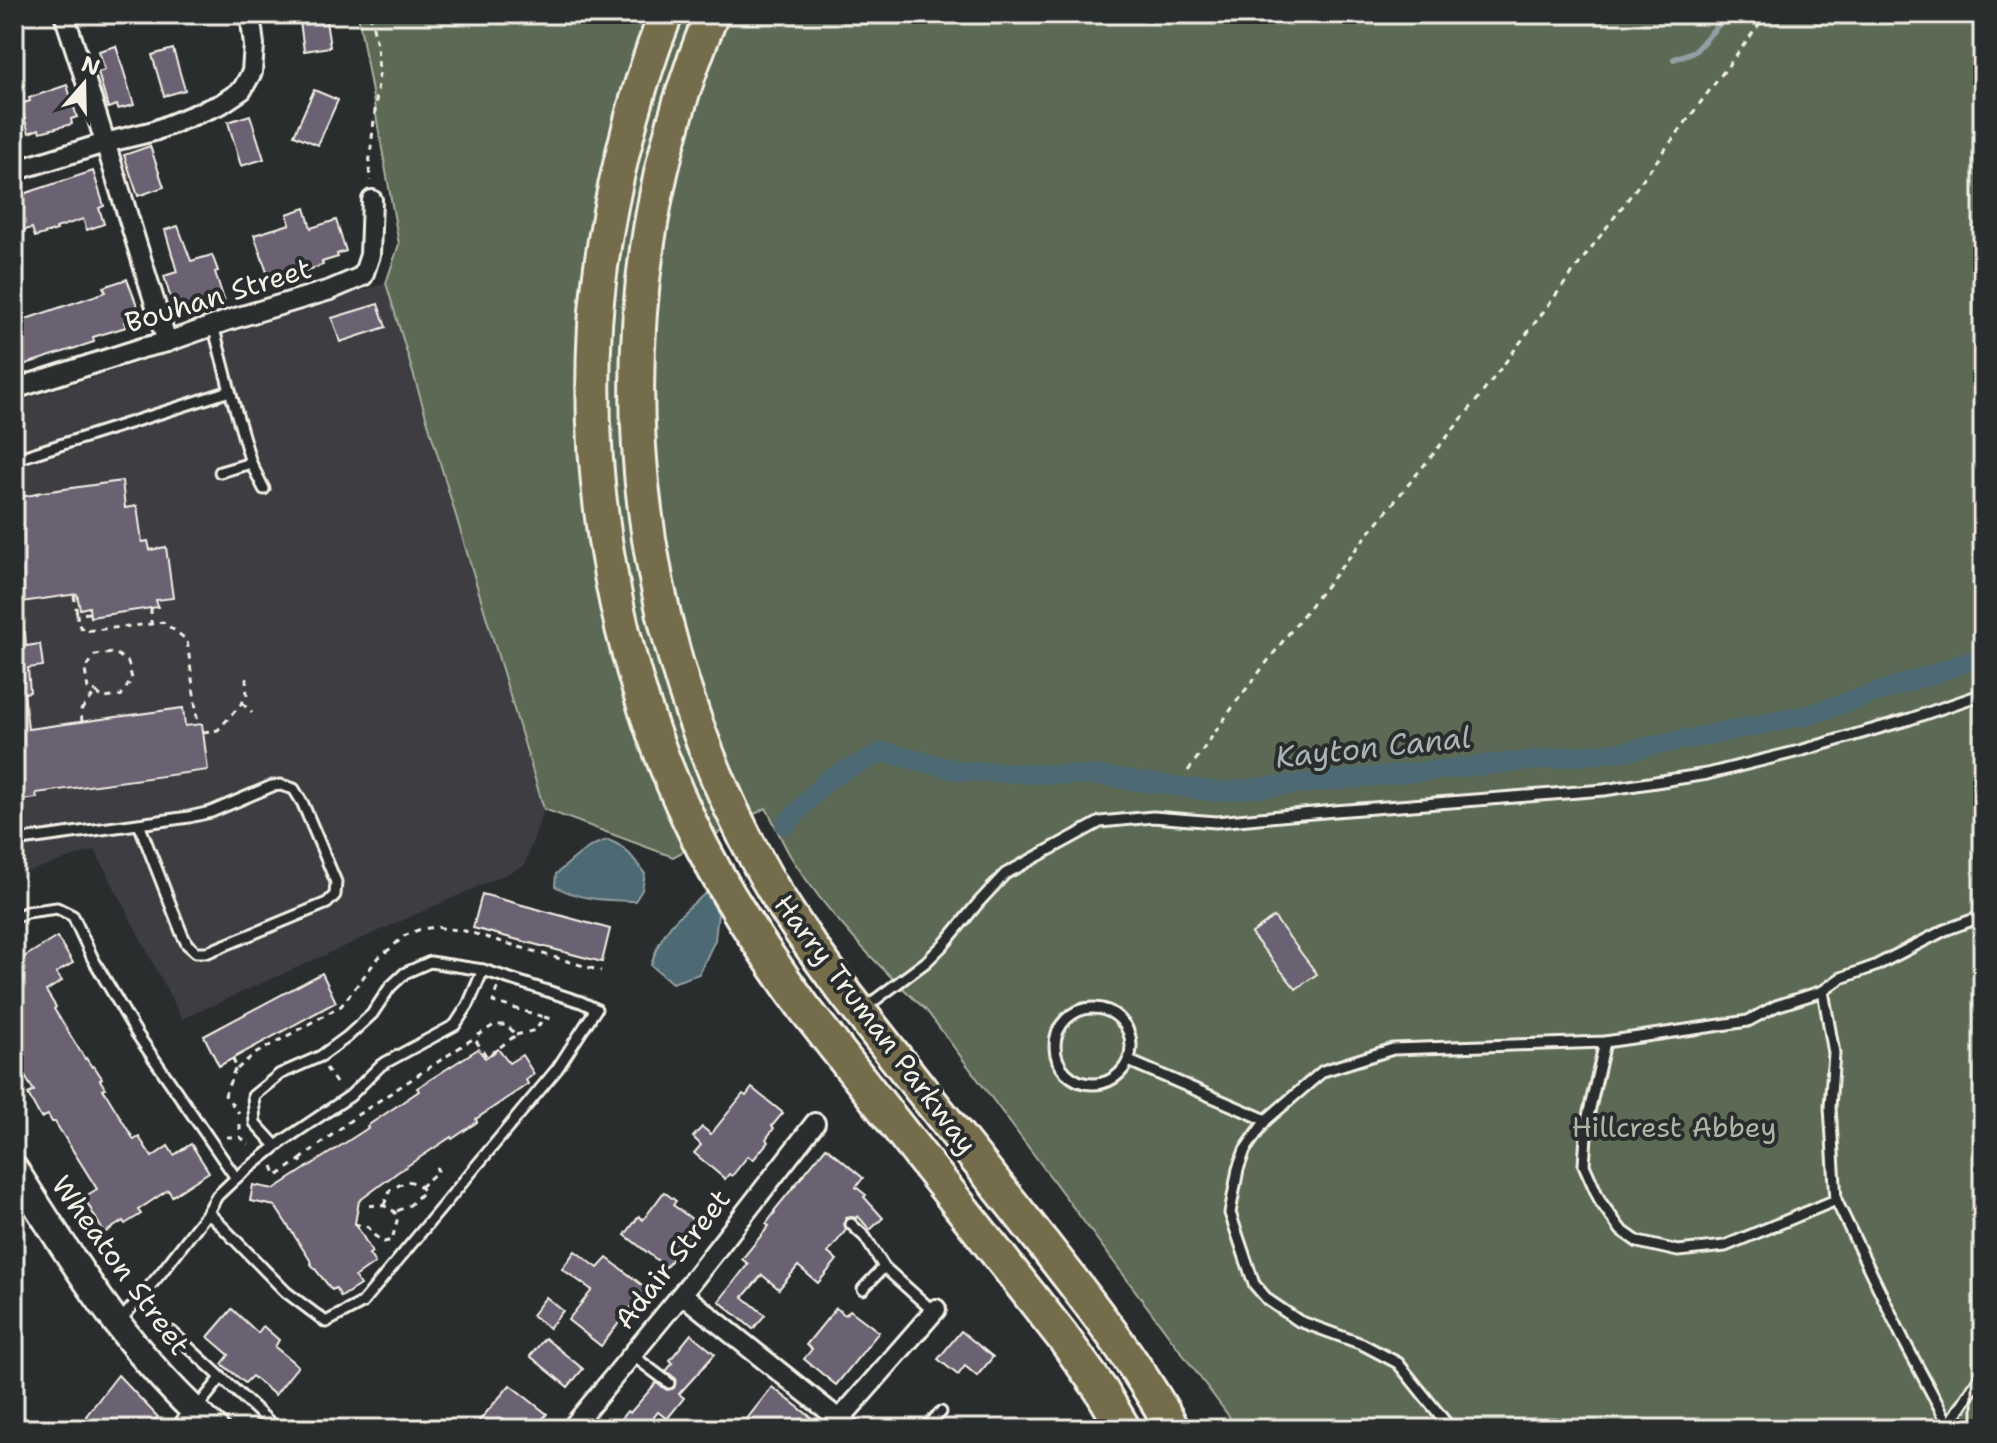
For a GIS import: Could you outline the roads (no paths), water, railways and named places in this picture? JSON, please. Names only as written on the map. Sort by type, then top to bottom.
[{"type":"highway","name":"Harry Truman Parkway","points":[[666,14],[633,110],[617,178],[603,252],[595,324],[593,397],[597,471],[619,613],[638,687],[691,823],[726,891],[766,955],[1062,1336],[1101,1390],[1124,1429]]},
{"type":"highway","name":"Harry Truman Parkway","points":[[712,14],[695,55],[674,122],[658,187],[645,259],[638,327],[636,397],[648,538],[679,675],[729,805],[761,868],[795,922],[860,1011],[1096,1310],[1173,1429]]},
{"type":"main road","name":"Wheaton Street","points":[[14,1169],[86,1280],[118,1324],[169,1384],[188,1420],[215,1429]]},
{"type":"street","points":[[64,14],[167,342]]},
{"type":"street","points":[[14,171],[154,131],[221,104],[242,90],[252,72],[254,45],[250,14]]},
{"type":"street","name":"Bouhan Street","points":[[14,389],[330,290],[363,276],[370,255],[372,200]]},
{"type":"street","name":"Adair Street","points":[[571,1429],[682,1294],[815,1123]]},
{"type":"street","points":[[682,1294],[840,1426],[935,1310]]},
{"type":"street","points":[[14,1424],[21,1429]]},
{"type":"lane","points":[[213,325],[251,463],[264,489]]},
{"type":"lane","points":[[14,458],[230,391]]},
{"type":"lane","points":[[220,472],[251,463]]},
{"type":"lane","points":[[860,1011],[926,962],[1005,874],[1100,822],[1153,817],[1216,822],[1604,790],[1707,774],[1803,750],[1983,694]]},
{"type":"lane","points":[[14,841],[139,824],[180,819],[211,812],[281,785],[294,789],[303,804],[336,882],[335,895],[327,903],[208,952],[196,952],[182,934],[139,824]]},
{"type":"lane","points":[[14,918],[27,912],[57,908],[73,916],[93,959],[137,1034],[236,1178]]},
{"type":"lane","points":[[1451,1429],[1398,1363],[1362,1344],[1299,1321],[1268,1300],[1254,1284],[1230,1213],[1238,1169],[1245,1150],[1266,1120],[1323,1071],[1393,1049],[1605,1042],[1748,1021],[1776,1006],[1823,991],[1841,978],[1875,966],[1945,930],[1983,916]]},
{"type":"lane","points":[[208,1212],[286,1292],[326,1322],[362,1303],[557,1069],[596,1009],[483,970],[430,962],[405,973],[390,987],[372,1014],[347,1037],[321,1056],[280,1074],[253,1096],[255,1123],[276,1146]]},
{"type":"lane","points":[[118,1324],[208,1212],[217,1196],[276,1146],[350,1096],[381,1065],[455,1025],[468,1005],[483,970]]},
{"type":"lane","points":[[1823,991],[1834,1053],[1830,1107],[1836,1200],[1949,1428]]},
{"type":"lane","points":[[1080,1009],[1106,1009],[1126,1025],[1131,1037],[1129,1061],[1121,1073],[1111,1080],[1086,1084],[1075,1080],[1058,1062],[1054,1050],[1055,1037],[1060,1026],[1080,1009]]},
{"type":"lane","points":[[1605,1042],[1587,1121],[1584,1165],[1600,1201],[1621,1230],[1638,1242],[1678,1251],[1725,1246],[1836,1200]]},
{"type":"lane","points":[[1129,1061],[1266,1120]]},
{"type":"lane","points":[[851,1224],[865,1237],[884,1267],[935,1310]]},
{"type":"lane","points":[[863,1289],[884,1267]]},
{"type":"lane","points":[[172,1332],[277,1429]]},
{"type":"lane","points":[[632,1355],[669,1383]]},
{"type":"lane","points":[[1949,1428],[1983,1372]]},
{"type":"lane","points":[[188,1420],[221,1378]]},
{"type":"lane","points":[[925,1429],[941,1412]]},
{"type":"water","points":[[608,840],[625,849],[645,874],[642,890],[635,901],[584,897],[555,886],[556,874],[574,858]]},
{"type":"water","points":[[706,893],[718,913],[715,940],[699,974],[672,983],[651,965],[655,952],[672,924]]},
{"type":"waterway","points":[[1674,59],[1695,51],[1728,14]]},
{"type":"waterway","name":"Kayton Canal","points":[[785,825],[828,779],[883,752],[960,771],[1102,776],[1218,792],[1626,751],[1809,715],[1983,657]]},
{"type":"park label","name":"Hillcrest Abbey","points":[[1674,1127]]}]
